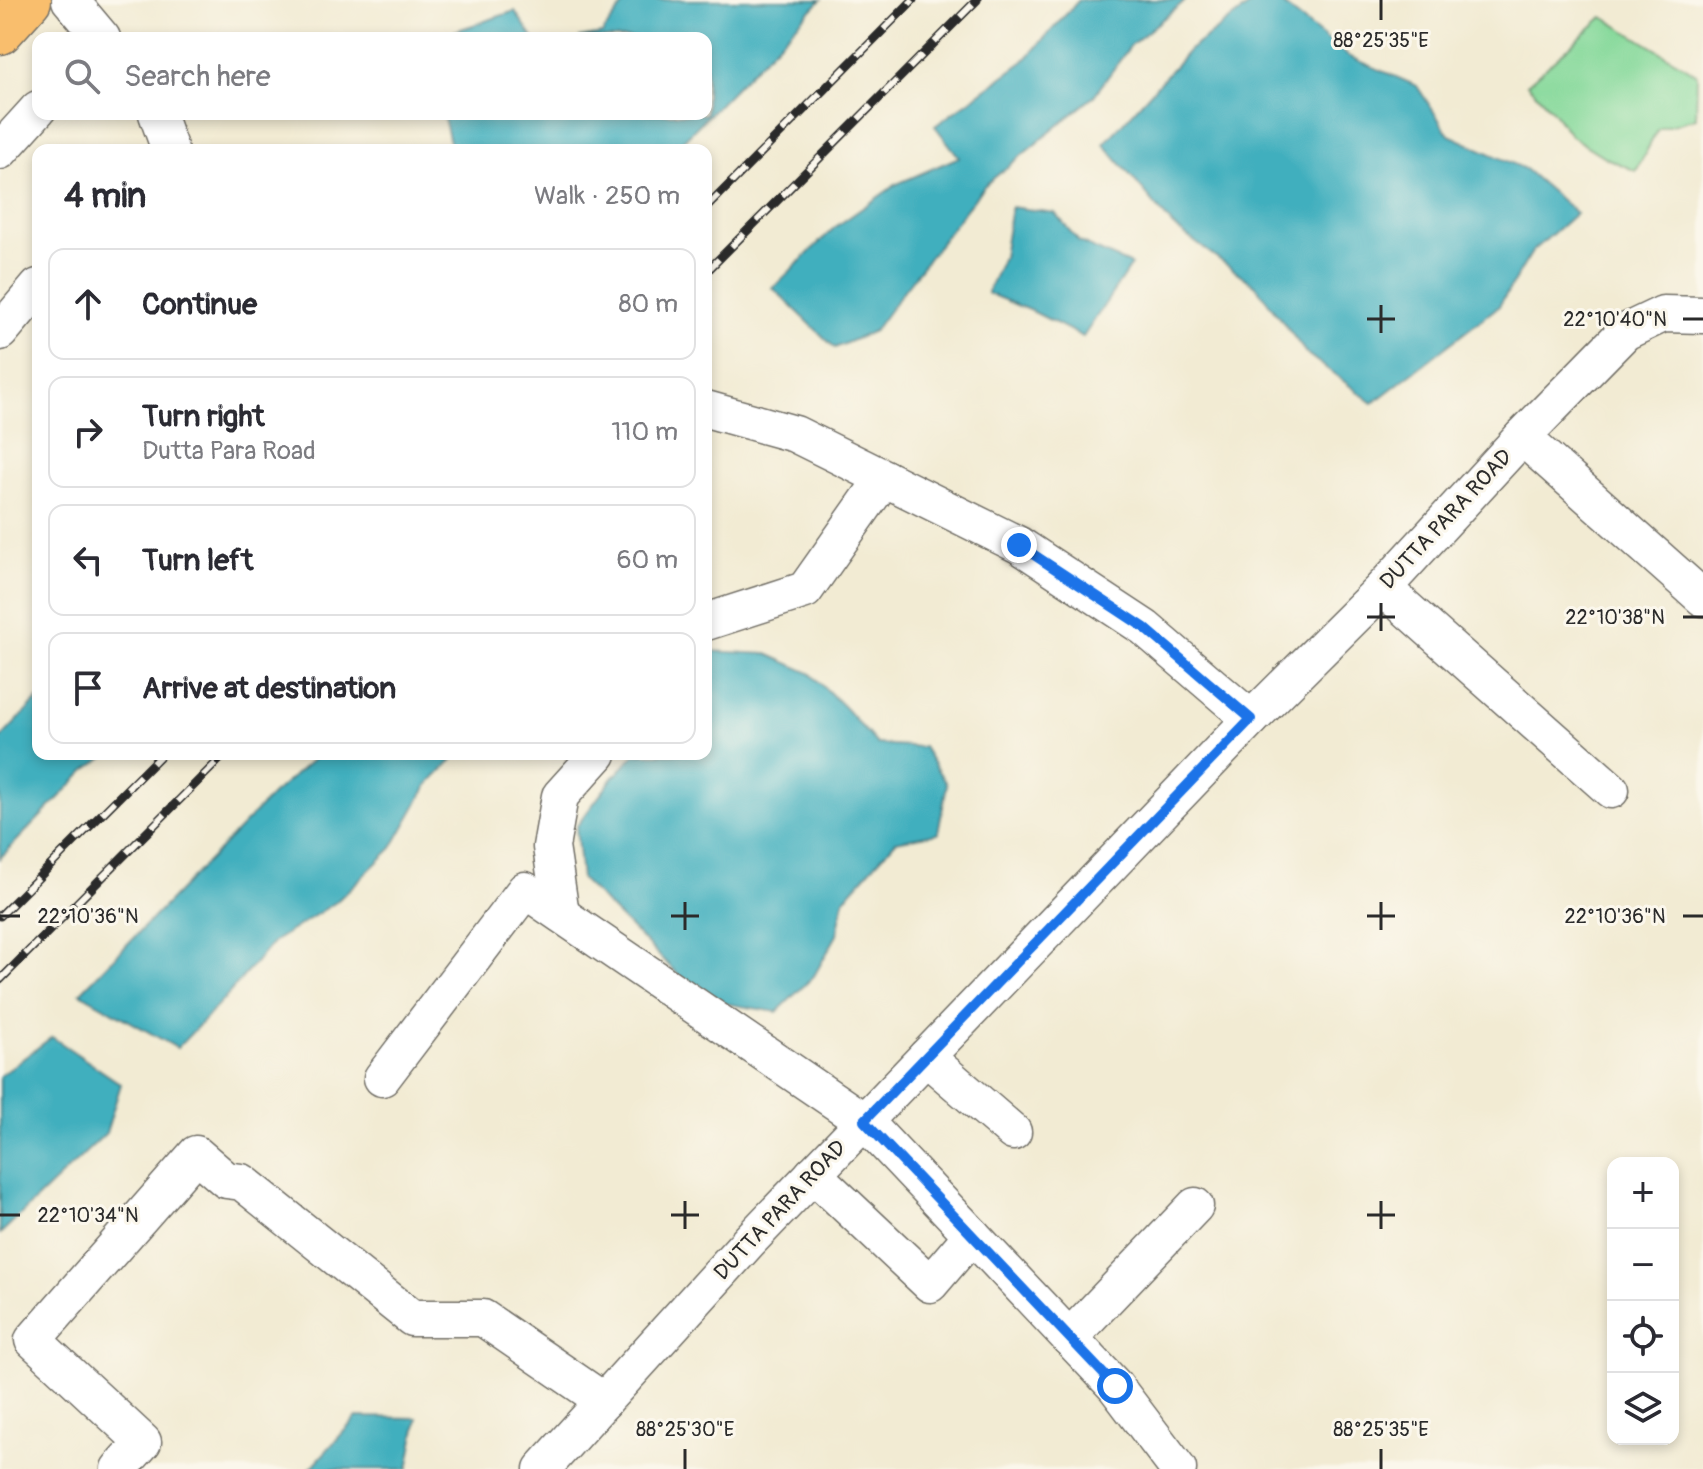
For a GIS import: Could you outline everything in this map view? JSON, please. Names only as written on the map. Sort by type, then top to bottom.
[{"type":"main road","points":[[0,32],[29,0]]},
{"type":"street","points":[[70,0],[97,32]]},
{"type":"street","points":[[0,151],[32,115]]},
{"type":"street","points":[[159,120],[168,144]]},
{"type":"street","points":[[4,321],[32,293]]},
{"type":"street","name":"DUTTA PARA ROAD","points":[[542,1469],[750,1240],[1251,719],[1383,588],[1522,437],[1625,332],[1663,314],[1703,315]]},
{"type":"street","points":[[712,411],[795,434],[1019,545],[1145,628],[1251,719]]},
{"type":"street","points":[[1522,437],[1703,598]]},
{"type":"street","points":[[712,620],[805,590],[884,478]]},
{"type":"street","points":[[1383,588],[1611,790]]},
{"type":"street","points":[[561,914],[551,847],[560,796],[593,760]]},
{"type":"street","points":[[382,1078],[525,890],[864,1121],[1115,1386],[1178,1469]]},
{"type":"street","points":[[926,1057],[1013,1132]]},
{"type":"street","points":[[119,1469],[143,1442],[33,1340],[196,1154],[226,1180],[242,1182],[412,1318],[483,1318],[604,1401]]},
{"type":"street","points":[[813,1174],[930,1284],[972,1235]]},
{"type":"street","points":[[1069,1338],[1195,1206]]},
{"type":"green space","points":[[1603,17],[1697,74],[1696,118],[1658,129],[1636,171],[1606,158],[1571,136],[1527,84]]},
{"type":"water","points":[[627,0],[821,0],[712,111],[712,32],[603,32]]},
{"type":"water","points":[[1079,0],[1186,0],[1131,45],[1093,97],[984,186],[874,331],[835,348],[773,288],[834,228],[897,184],[959,157],[935,126],[1024,61]]},
{"type":"water","points":[[1257,0],[1277,0],[1348,56],[1417,86],[1449,135],[1525,169],[1576,213],[1532,252],[1499,306],[1373,403],[1306,353],[1256,286],[1173,226],[1104,144],[1189,50]]},
{"type":"water","points":[[515,11],[529,32],[455,32]]},
{"type":"water","points":[[444,120],[703,120],[680,144],[450,144]]},
{"type":"water","points":[[1011,207],[1055,213],[1079,242],[1131,265],[1083,337],[987,293],[1003,257]]},
{"type":"water","points":[[712,651],[767,654],[810,673],[877,744],[923,747],[947,785],[938,833],[896,841],[844,899],[837,935],[814,976],[777,1012],[704,1000],[581,879],[576,827],[630,760],[712,760]]},
{"type":"water","points":[[32,705],[32,760],[100,760],[86,770],[0,858],[0,739]]},
{"type":"water","points":[[312,760],[452,760],[427,786],[392,848],[336,902],[273,942],[177,1048],[80,993],[273,794]]},
{"type":"water","points":[[52,1037],[121,1084],[106,1133],[0,1234],[0,1076]]},
{"type":"water","points":[[357,1417],[418,1418],[408,1469],[310,1469]]},
{"type":"railway","points":[[712,202],[913,0]]},
{"type":"railway","points":[[712,266],[977,0]]},
{"type":"railway","points":[[0,916],[156,760]]},
{"type":"railway","points":[[0,980],[219,760]]},
{"type":"route","points":[[1019,545],[1145,628],[1251,719],[864,1121],[1115,1386]]}]
